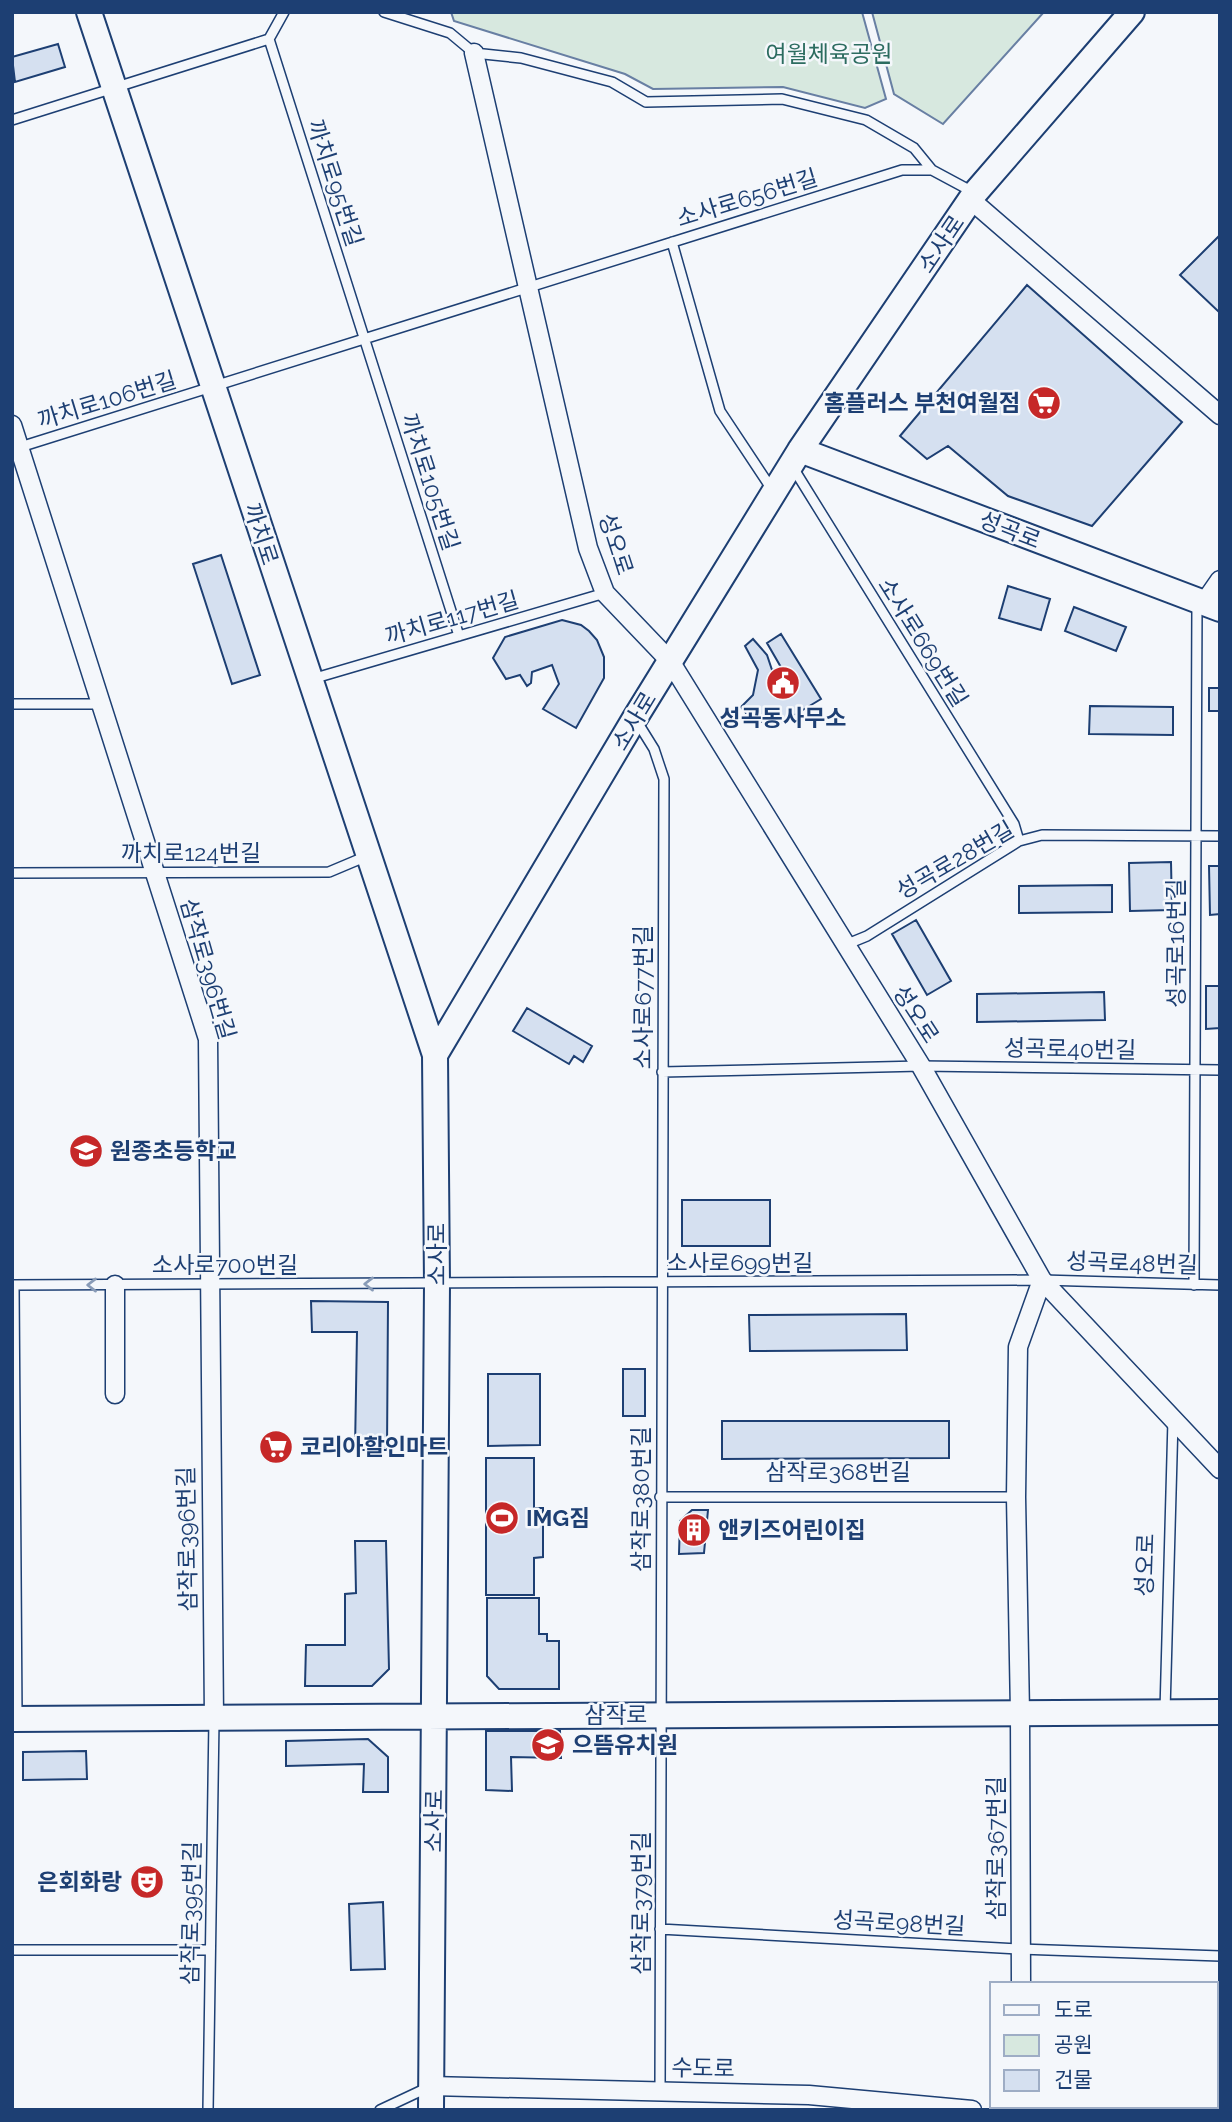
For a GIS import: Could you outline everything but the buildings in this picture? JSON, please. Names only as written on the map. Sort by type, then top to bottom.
[{"type":"street","name":"까치로","points":[[89,12],[435,1055]]},
{"type":"street","name":"소사로","points":[[431,2098],[437,1284],[435,1055],[635,718],[796,457],[973,197],[1132,12]]},
{"type":"street","name":"성오로","points":[[474,53],[588,548],[606,593],[670,661],[844,946],[921,1066],[1042,1280],[1220,1469]]},
{"type":"street","points":[[973,197],[1220,415]]},
{"type":"street","name":"삼작로396번길","points":[[12,425],[16,449],[208,1039],[214,1718]]},
{"type":"street","name":"성곡로","points":[[796,457],[1207,605]]},
{"type":"street","points":[[1207,605],[1220,580]]},
{"type":"street","points":[[1020,1713],[1016,1497],[1018,1347],[1042,1280]]},
{"type":"street","points":[[115,1285],[115,1394]]},
{"type":"street","name":"삼작로","points":[[15,1719],[1220,1712]]},
{"type":"street","name":"삼작로367번길","points":[[1020,1713],[1021,1982]]},
{"type":"street","name":"수도로","points":[[431,2098],[660,2091],[810,2095],[972,2110]]},
{"type":"lane","points":[[12,120],[269,40],[284,12]]},
{"type":"lane","points":[[384,12],[450,33],[474,53],[521,58],[612,82],[646,102],[782,99],[866,120],[914,148],[932,170],[973,197]]},
{"type":"lane","name":"까치로95번길","points":[[269,40],[365,339]]},
{"type":"lane","name":"소사로656번길","points":[[528,288],[902,170],[932,170]]},
{"type":"lane","points":[[671,242],[720,411],[774,493]]},
{"type":"lane","points":[[212,387],[528,288]]},
{"type":"lane","name":"까치로105번길","points":[[365,339],[459,636]]},
{"type":"lane","name":"까치로106번길","points":[[16,449],[212,387]]},
{"type":"lane","name":"소사로669번길","points":[[796,457],[1013,824],[1019,841]]},
{"type":"lane","name":"까치로117번길","points":[[309,680],[606,593]]},
{"type":"lane","name":"성곡로16번길","points":[[1194,1285],[1196,836],[1207,605]]},
{"type":"lane","points":[[12,704],[101,704]]},
{"type":"lane","name":"소사로677번길","points":[[635,718],[654,748],[664,779],[661,1283]]},
{"type":"lane","name":"성곡로28번길","points":[[844,946],[867,936],[1019,841],[1042,835],[1220,836]]},
{"type":"lane","name":"까치로124번길","points":[[12,873],[329,872],[368,856]]},
{"type":"lane","name":"성오로","points":[[662,1072],[921,1066]]},
{"type":"lane","name":"성곡로40번길","points":[[921,1066],[1220,1070]]},
{"type":"lane","name":"소사로699번길","points":[[437,1284],[1042,1280]]},
{"type":"lane","name":"성곡로48번길","points":[[1042,1280],[1220,1285]]},
{"type":"lane","name":"삼작로380번길","points":[[660,1714],[661,1283]]},
{"type":"lane","name":"소사로700번길","points":[[13,1285],[437,1284]]},
{"type":"lane","points":[[13,1285],[15,1719]]},
{"type":"lane","name":"성오로","points":[[1165,1712],[1173,1419]]},
{"type":"lane","name":"삼작로368번길","points":[[660,1497],[1016,1497]]},
{"type":"lane","name":"삼작로379번길","points":[[660,1714],[660,2091]]},
{"type":"lane","name":"삼작로395번길","points":[[208,2110],[214,1718]]},
{"type":"lane","name":"성곡로98번길","points":[[660,1928],[1020,1949],[1220,1956]]},
{"type":"lane","points":[[12,1950],[209,1950]]},
{"type":"lane","points":[[380,2110],[431,2098]]},
{"type":"green space","name":"여월체육공원","points":[[451,12],[862,12],[886,99],[865,108],[783,87],[653,89],[625,74],[454,21]]},
{"type":"green space","points":[[872,12],[1044,12],[943,124],[894,94]]},
{"type":"place","name":"홈플러스 부천여월점","points":[[1044,403]]},
{"type":"place","name":"성곡동사무소","points":[[783,683]]},
{"type":"place","name":"원종초등학교","points":[[86,1151]]},
{"type":"place","name":"코리아할인마트","points":[[276,1447]]},
{"type":"place","name":"IMG짐","points":[[502,1518]]},
{"type":"place","name":"앤키즈어린이집","points":[[694,1530]]},
{"type":"place","name":"으뜸유치원","points":[[548,1745]]},
{"type":"place","name":"은회화랑","points":[[147,1882]]}]
